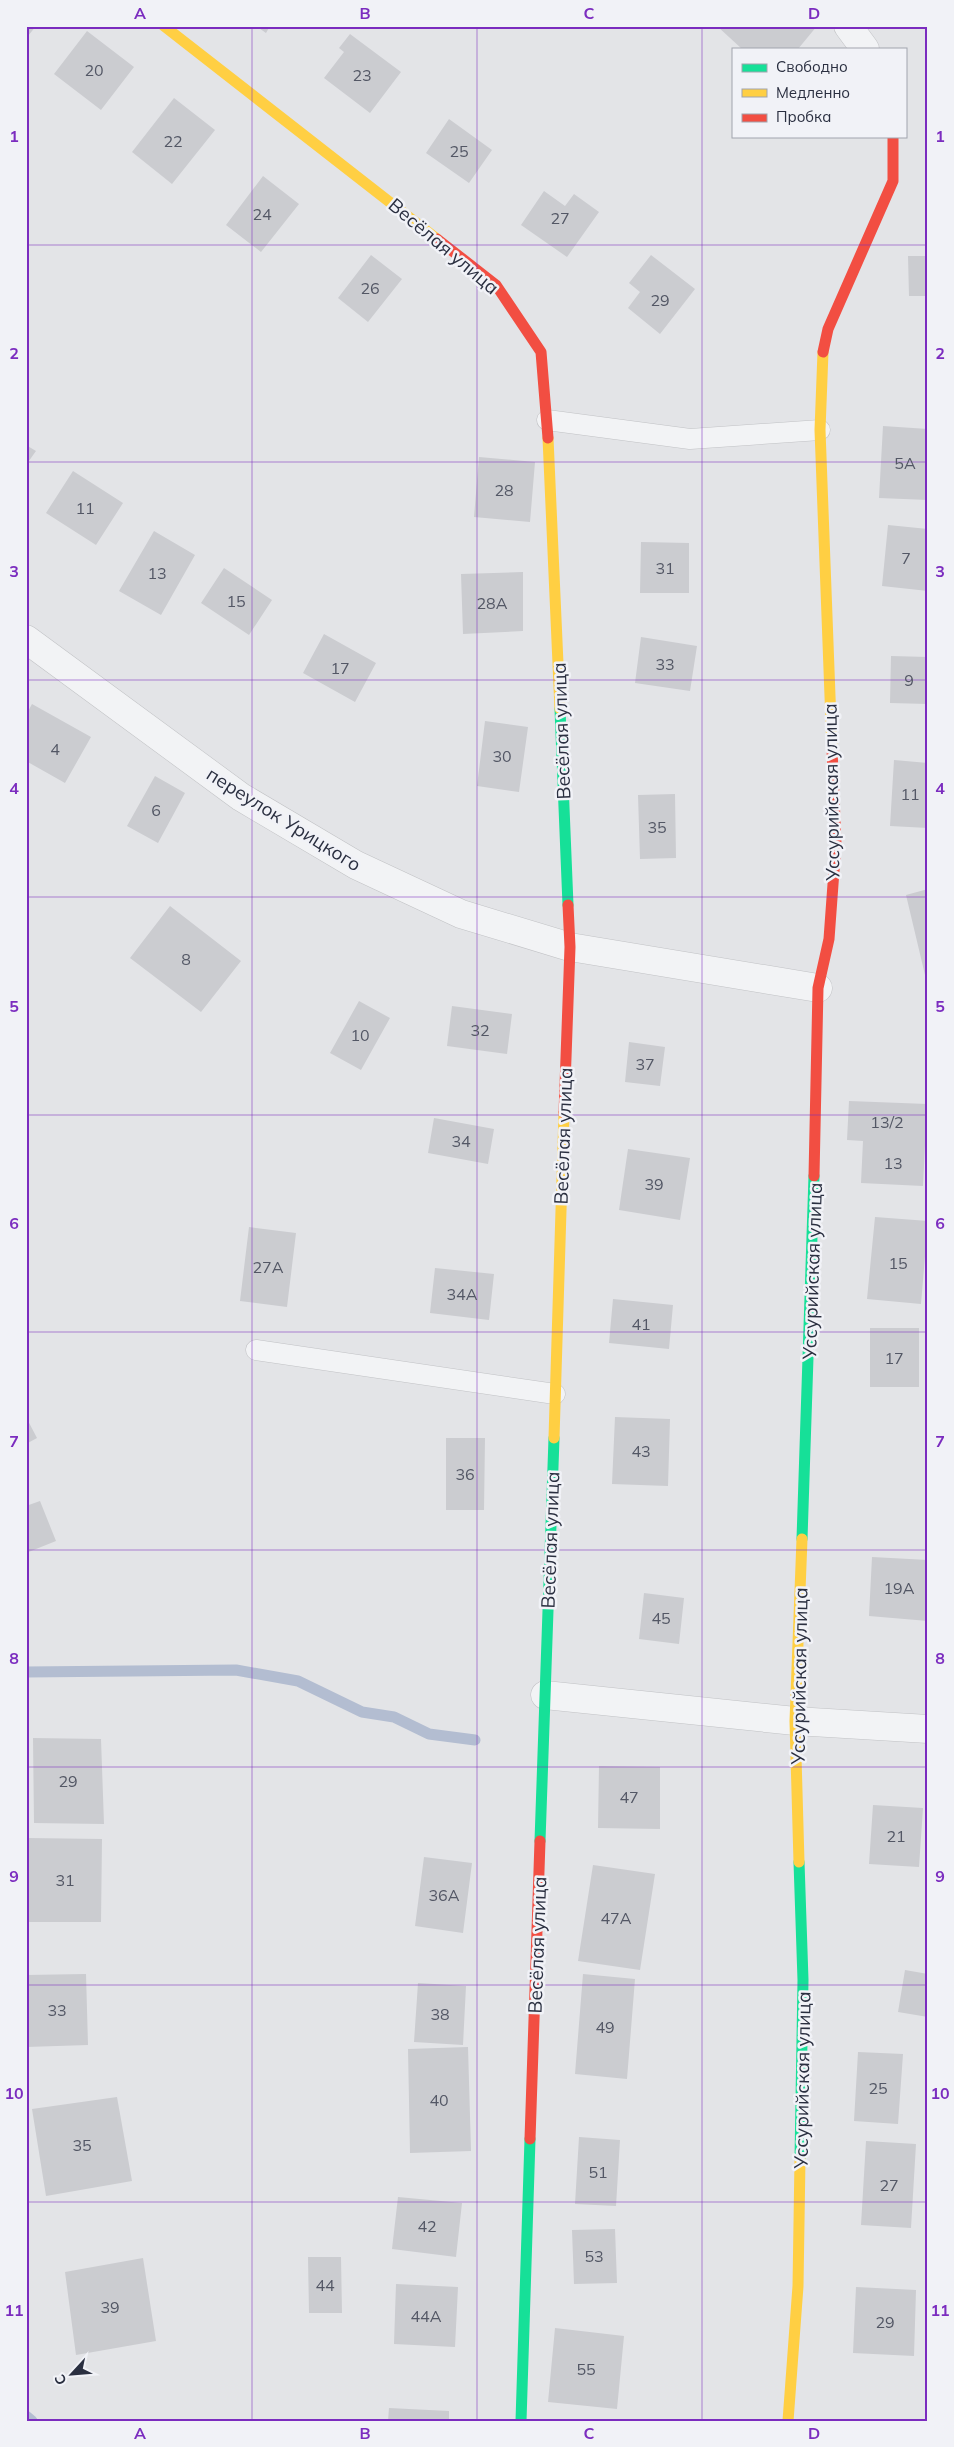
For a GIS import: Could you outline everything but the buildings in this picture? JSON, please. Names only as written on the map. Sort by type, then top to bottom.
[{"type":"street","name":"Весёлая улица","points":[[164,26],[496,285],[541,352],[547,420],[570,947],[521,2421]]},
{"type":"street","points":[[848,26],[864,48]]},
{"type":"street","name":"Уссурийская улица","points":[[788,2421],[798,2286],[803,1980],[795,1722],[812,1297],[818,988],[829,940],[836,843],[820,430],[822,355],[826,338],[893,181],[893,138]]},
{"type":"street","name":"переулок Урицкого","points":[[26,639],[241,797],[356,865],[461,914],[570,947],[818,988]]},
{"type":"street","points":[[545,1695],[795,1722],[928,1729]]},
{"type":"lane","points":[[547,420],[690,440],[820,430]]},
{"type":"lane","points":[[256,1350],[555,1394]]},
{"type":"waterway","points":[[26,1672],[236,1670],[298,1681],[362,1712],[394,1717],[429,1734],[475,1740]]},
{"type":"waterway","points":[[26,2416],[32,2421]]},
{"type":"traffic: fast","points":[[560,709],[568,905]]},
{"type":"traffic: fast","points":[[802,1539],[814,1176]]},
{"type":"traffic: fast","points":[[540,1841],[554,1438]]},
{"type":"traffic: fast","points":[[799,1862],[803,1980],[800,2159]]},
{"type":"traffic: fast","points":[[521,2421],[530,2139]]},
{"type":"traffic: slow","points":[[164,26],[437,239]]},
{"type":"traffic: slow","points":[[823,352],[820,430],[832,749]]},
{"type":"traffic: slow","points":[[548,438],[560,709]]},
{"type":"traffic: slow","points":[[554,1438],[564,1113]]},
{"type":"traffic: slow","points":[[799,1862],[795,1721],[802,1539]]},
{"type":"traffic: slow","points":[[788,2421],[798,2286],[800,2159]]},
{"type":"traffic: jam","points":[[823,352],[828,329],[893,181],[893,138]]},
{"type":"traffic: jam","points":[[437,239],[496,285],[541,352],[548,438]]},
{"type":"traffic: jam","points":[[814,1176],[818,988],[829,939],[836,843],[832,749]]},
{"type":"traffic: jam","points":[[564,1113],[570,947],[568,905]]},
{"type":"traffic: jam","points":[[530,2139],[540,1841]]}]
